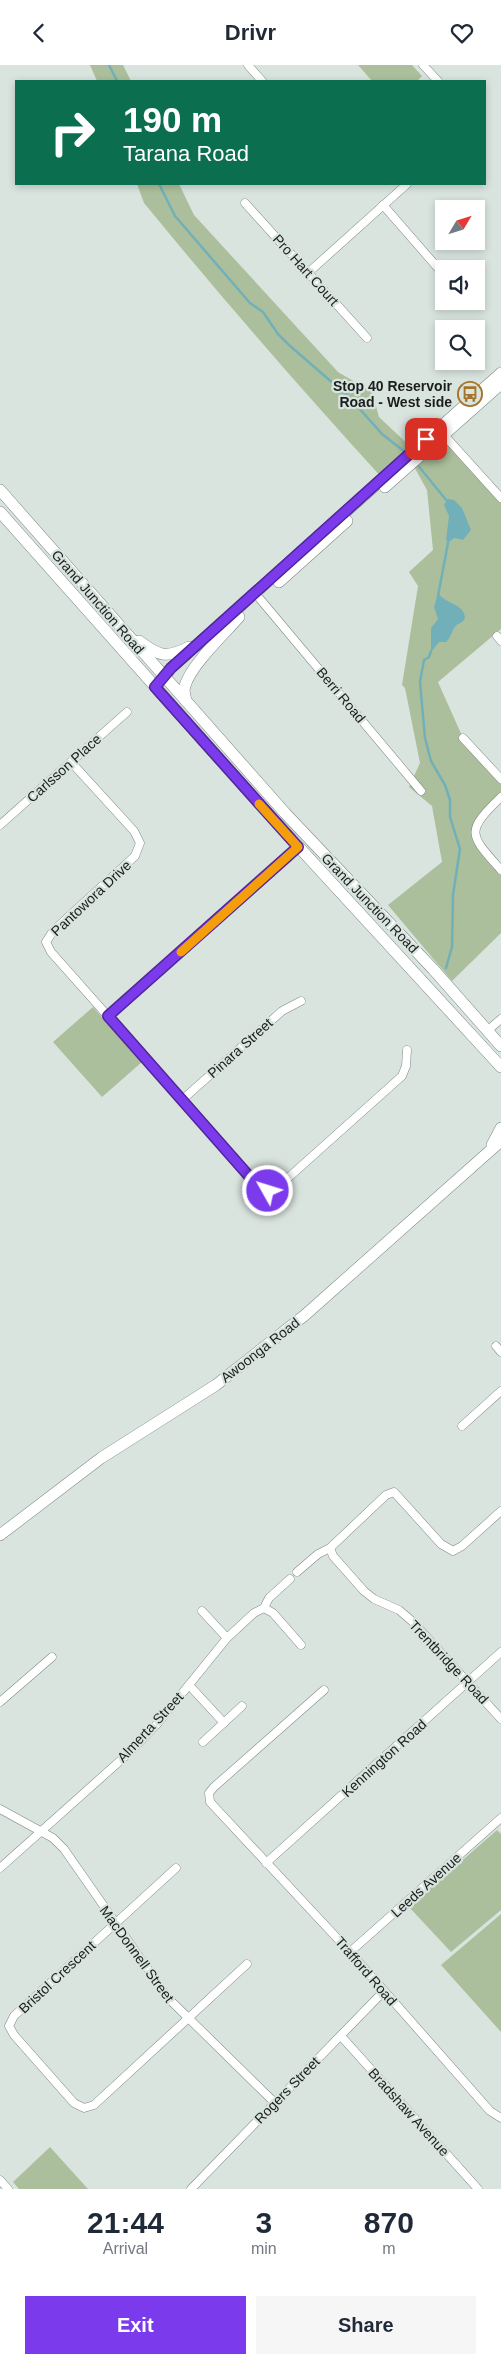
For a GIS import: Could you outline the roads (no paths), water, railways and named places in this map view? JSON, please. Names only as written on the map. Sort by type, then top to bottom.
[{"type":"main road","points":[[441,432],[501,373]]},
{"type":"main road","points":[[155,687],[165,678],[171,668],[202,640],[257,596],[441,432],[501,384]]},
{"type":"main road","name":"Grand Junction Road","points":[[0,490],[285,813],[433,969],[501,1046]]},
{"type":"main road","points":[[2,514],[14,506]]},
{"type":"main road","name":"Grand Junction Road","points":[[2,514],[298,847],[501,1067]]},
{"type":"main road","points":[[13,526],[23,517]]},
{"type":"main road","points":[[186,701],[184,686],[188,678],[257,596]]},
{"type":"main road","points":[[165,678],[176,674],[239,617]]},
{"type":"main road","points":[[121,628],[148,648],[163,655],[176,653],[202,640]]},
{"type":"main road","points":[[285,813],[296,834],[298,847],[321,852]]},
{"type":"main road","points":[[488,1151],[501,1128]]},
{"type":"main road","name":"Awoonga Road","points":[[0,1535],[101,1458],[224,1379],[306,1315],[501,1141]]},
{"type":"street","points":[[249,65],[261,80]]},
{"type":"street","points":[[424,65],[437,80]]},
{"type":"street","points":[[309,272],[405,185]]},
{"type":"street","name":"Pro Hart Court","points":[[245,203],[367,338]]},
{"type":"street","points":[[383,205],[435,265]]},
{"type":"street","points":[[441,432],[501,498]]},
{"type":"street","name":"Berri Road","points":[[257,596],[421,791]]},
{"type":"street","name":"Carlsson Place","points":[[0,825],[127,712]]},
{"type":"street","points":[[463,738],[501,779]]},
{"type":"street","name":"Pantowora Drive","points":[[70,762],[134,831],[140,843],[135,856],[53,931],[46,942],[50,952],[256,1184],[268,1191],[279,1186],[402,1076],[406,1066],[407,1050]]},
{"type":"street","points":[[501,797],[476,823],[474,834],[478,844],[501,870]]},
{"type":"street","points":[[108,1016],[298,847]]},
{"type":"street","name":"Pinara Street","points":[[182,1100],[282,1011],[300,1001]]},
{"type":"street","points":[[487,1031],[501,1019]]},
{"type":"street","points":[[462,1426],[501,1391]]},
{"type":"street","points":[[297,1572],[318,1554],[330,1547],[386,1495],[394,1492],[441,1544],[453,1551],[462,1546],[501,1511]]},
{"type":"street","name":"Trentbridge Road","points":[[330,1547],[333,1555],[364,1591],[374,1599],[399,1610],[413,1622],[501,1719]]},
{"type":"street","name":"Almerta Street","points":[[0,1868],[131,1751],[158,1723],[227,1638],[254,1613],[264,1608],[269,1597],[290,1579]]},
{"type":"street","points":[[264,1608],[273,1613],[301,1645]]},
{"type":"street","points":[[202,1611],[227,1638]]},
{"type":"street","name":"Kennington Road","points":[[266,1863],[501,1652]]},
{"type":"street","points":[[0,1702],[52,1657]]},
{"type":"street","points":[[189,1685],[224,1723]]},
{"type":"street","name":"Trafford Road","points":[[324,1690],[210,1791],[210,1802],[350,1952],[490,2111],[501,2117]]},
{"type":"street","points":[[203,1742],[242,1706]]},
{"type":"street","name":"MacDonnell Street","points":[[0,1809],[53,1838],[64,1849],[156,1984],[187,2019],[275,2103]]},
{"type":"street","name":"Leeds Avenue","points":[[350,1952],[500,1820]]},
{"type":"street","points":[[114,1923],[176,1867]]},
{"type":"street","name":"Bristol Crescent","points":[[114,1923],[14,2016],[9,2026],[14,2035],[74,2103],[84,2108],[94,2105],[187,2019]]},
{"type":"street","points":[[187,2019],[247,1964]]},
{"type":"street","name":"Rogers Street","points":[[191,2189],[384,1991]]},
{"type":"street","name":"Bradshaw Avenue","points":[[341,2036],[478,2189]]},
{"type":"street","points":[[0,2180],[8,2189]]},
{"type":"water","points":[[448,499],[454,500],[462,508],[471,530],[463,540],[454,538],[448,543],[446,540],[449,516],[444,505]]},
{"type":"water","points":[[438,593],[441,597],[458,606],[464,613],[465,618],[455,627],[446,642],[439,642],[431,652],[431,628],[438,619],[434,607]]},
{"type":"waterway","points":[[109,65],[116,80]]},
{"type":"waterway","points":[[160,185],[175,216],[250,303],[263,312],[278,334],[350,398],[382,434],[405,452]]},
{"type":"waterway","points":[[416,463],[447,501]]},
{"type":"waterway","points":[[438,596],[448,543]]},
{"type":"waterway","points":[[431,651],[429,657],[424,660],[420,682],[425,738],[431,761],[445,785],[450,800],[450,817],[460,849],[453,895],[452,947],[446,968]]},
{"type":"place","name":"Stop 40 Reservoir Road - West side","points":[[470,394]]}]
